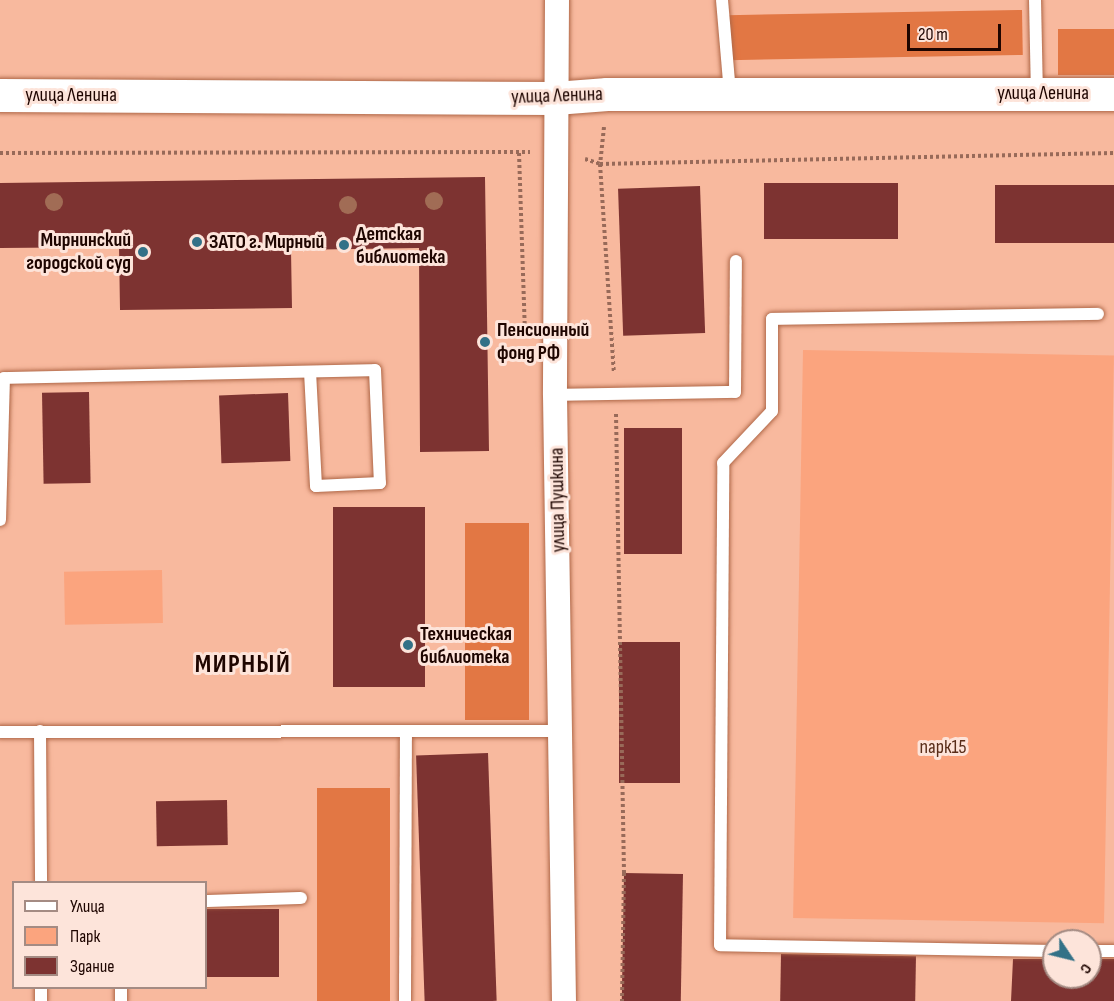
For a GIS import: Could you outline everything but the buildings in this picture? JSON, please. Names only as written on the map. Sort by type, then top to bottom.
[{"type":"street","name":"улица Пушкина","points":[[557,0],[555,395],[562,731],[564,1001]]},
{"type":"street","name":"улица Ленина","points":[[0,95],[555,98],[607,94],[1114,93]]},
{"type":"lane","points":[[722,0],[730,95]]},
{"type":"lane","points":[[1035,0],[1037,93]]},
{"type":"lane","points":[[555,395],[616,396],[735,392],[736,261]]},
{"type":"lane","points":[[1042,951],[720,945],[723,463],[772,411],[772,319],[1098,314]]},
{"type":"lane","points":[[0,520],[4,378],[375,370],[380,483],[316,486],[310,372]]},
{"type":"lane","points":[[40,731],[41,881]]},
{"type":"lane","points":[[0,732],[562,731]]},
{"type":"lane","points":[[405,1001],[406,732]]},
{"type":"lane","points":[[207,901],[301,898]]},
{"type":"path","points":[[607,94],[600,164],[616,396],[624,873],[622,1001]]},
{"type":"green space","name":"парк15","points":[[803,350],[1114,355],[1104,923],[793,918]]},
{"type":"green space","points":[[162,570],[163,623],[65,625],[64,572]]},
{"type":"shaded area","points":[[1022,10],[1023,55],[728,60],[727,15]]},
{"type":"shaded area","points":[[1058,29],[1114,29],[1114,75],[1058,75]]},
{"type":"shaded area","points":[[465,523],[529,523],[529,720],[465,720]]},
{"type":"shaded area","points":[[317,788],[390,788],[390,1001],[317,1001]]},
{"type":"place","name":"ЗАТО г. Мирный","points":[[197,242]]},
{"type":"place","name":"Детская библиотека","points":[[344,245]]},
{"type":"place","name":"Мирнинский городской суд","points":[[143,252]]},
{"type":"place","name":"Пенсионный фонд РФ","points":[[485,342]]},
{"type":"place","name":"Техническая библиотека","points":[[408,645]]},
{"type":"district","name":"МИРНЫЙ","points":[[243,665]]}]
